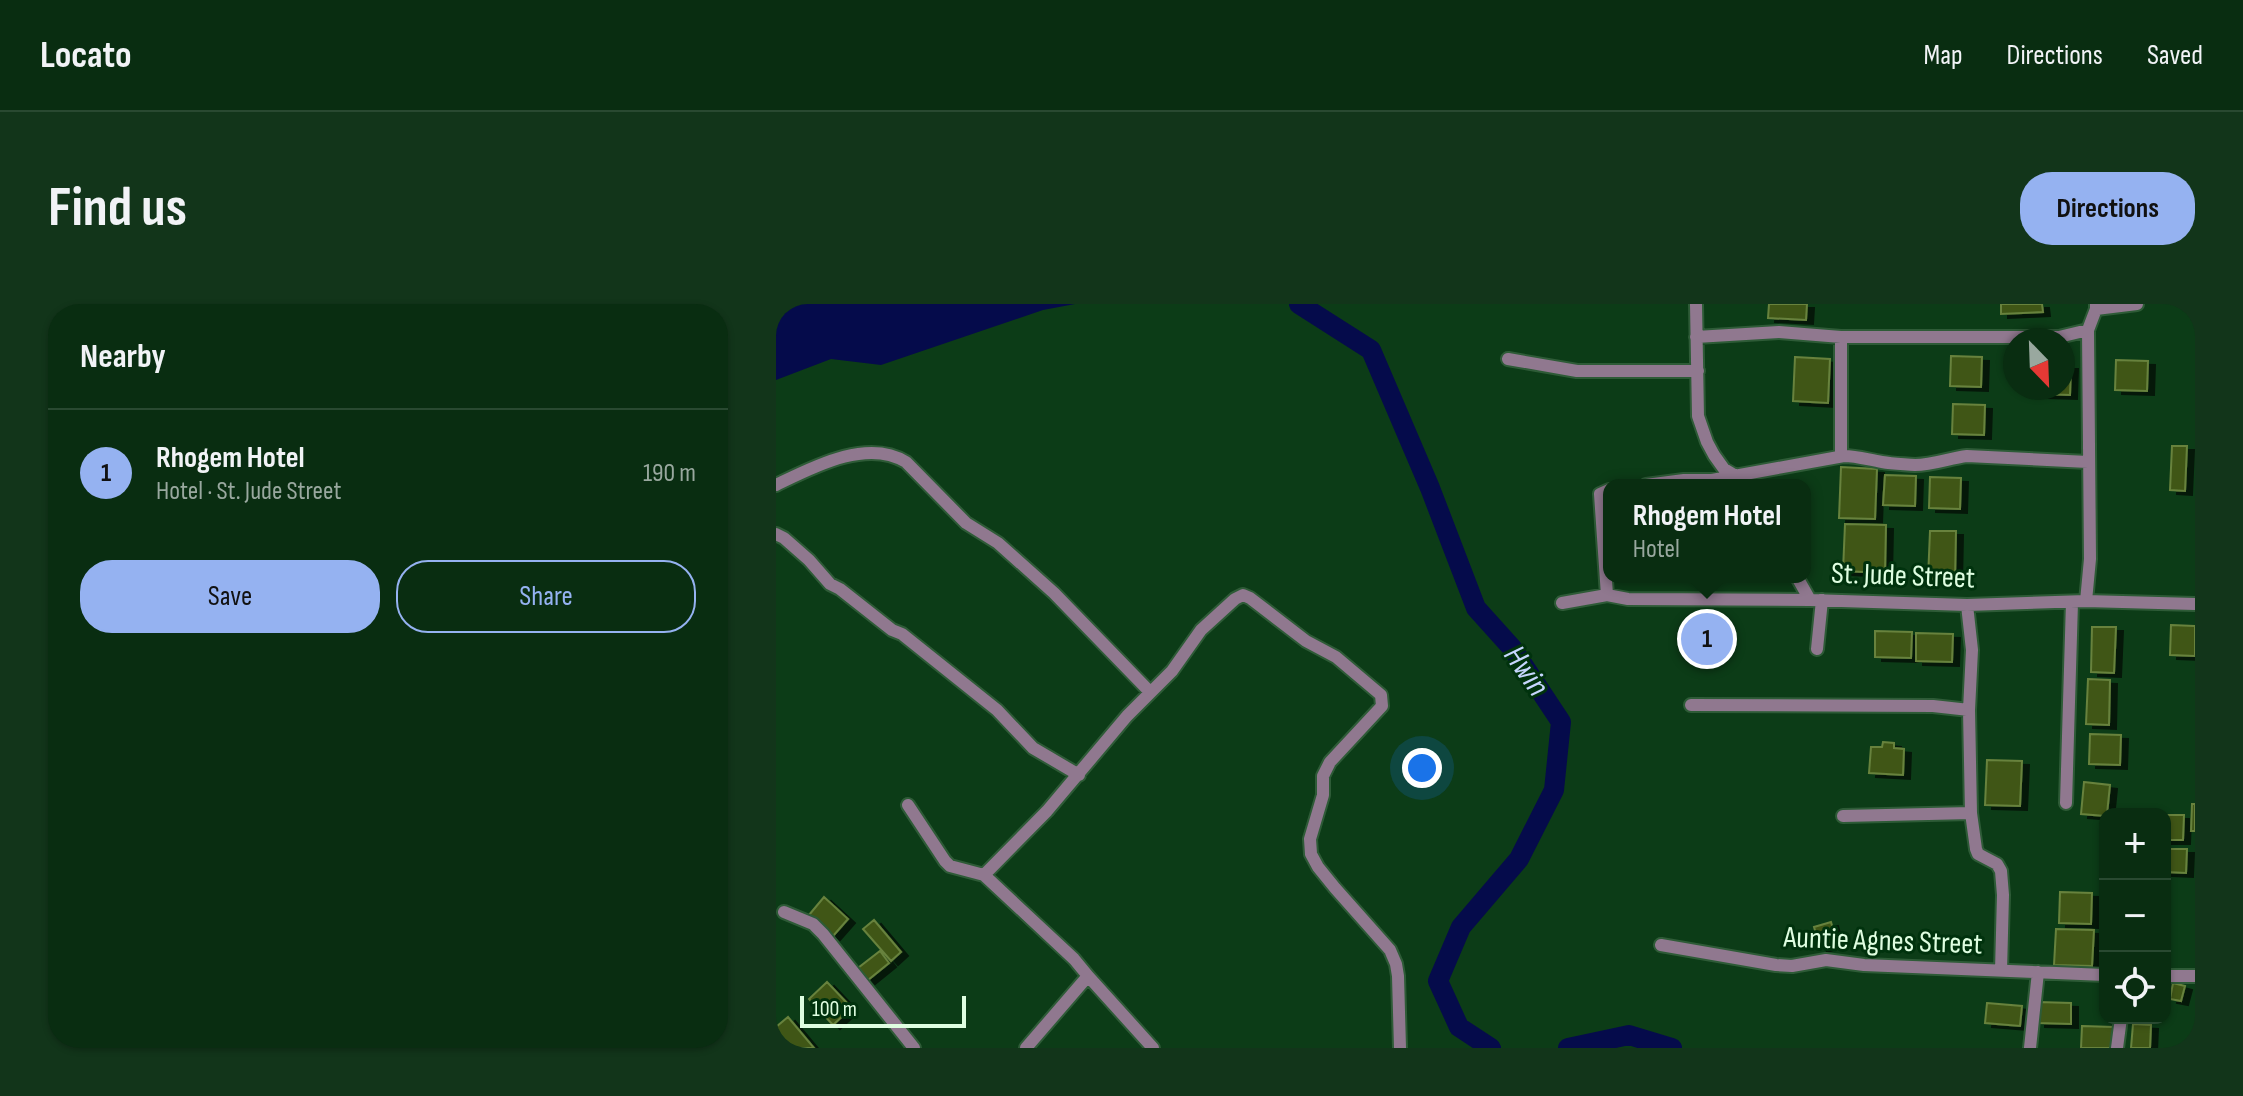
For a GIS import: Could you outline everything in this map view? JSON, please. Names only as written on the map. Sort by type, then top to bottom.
[{"type":"street","points":[[1696,304],[1698,416],[1714,455],[1736,479]]},
{"type":"street","points":[[2066,803],[2079,601],[2090,559],[2088,330],[2096,307],[2137,304]]},
{"type":"street","points":[[1696,337],[1779,332],[1841,337],[2059,337],[2088,330]]},
{"type":"street","points":[[1841,337],[1841,456]]},
{"type":"street","points":[[1508,359],[1577,371],[1698,371]]},
{"type":"street","points":[[776,485],[817,467],[867,453],[884,453],[906,462],[966,523],[998,543],[1054,593],[1150,692]]},
{"type":"street","points":[[1741,479],[1841,456],[1912,465],[1967,456],[2088,462]]},
{"type":"street","points":[[1603,493],[1600,494],[1603,537]]},
{"type":"street","points":[[776,534],[809,560],[830,584],[970,686],[1033,748],[1079,775]]},
{"type":"street","points":[[1606,583],[1607,595]]},
{"type":"street","points":[[1802,583],[1816,600],[1817,649]]},
{"type":"street","points":[[984,875],[1172,671],[1201,630],[1243,595],[1306,641],[1336,657],[1381,695],[1382,706],[1330,762],[1323,776],[1323,795],[1310,839],[1311,854],[1318,867],[1390,950],[1396,964],[1400,1048]]},
{"type":"street","name":"St. Jude Street","points":[[1562,603],[1607,595],[1628,599],[1967,605],[2079,601],[2195,604]]},
{"type":"street","points":[[1967,605],[1972,650],[1969,710],[1971,813],[1978,854],[1997,864],[2001,871],[2001,971]]},
{"type":"street","points":[[1691,705],[1933,706],[1969,710]]},
{"type":"street","points":[[908,805],[950,866],[984,875],[1074,959],[1153,1048]]},
{"type":"street","points":[[1843,816],[1971,813]]},
{"type":"street","points":[[784,912],[813,924],[823,934],[914,1048]]},
{"type":"street","name":"Auntie Agnes Street","points":[[1661,945],[1776,965],[1792,966],[1826,960],[1864,965],[2099,975]]},
{"type":"street","points":[[2030,1048],[2038,972]]},
{"type":"street","points":[[1026,1048],[1088,976]]},
{"type":"street","points":[[2171,976],[2195,976]]},
{"type":"street","points":[[2117,1048],[2120,1024]]},
{"type":"shaded area","points":[[776,304],[1075,304],[1043,310],[881,365],[831,359],[776,380]]},
{"type":"building","points":[[1769,304],[1807,304],[1806,320],[1768,318]]},
{"type":"building","points":[[2001,304],[2042,304],[2043,312],[2001,314]]},
{"type":"building","points":[[1951,356],[1982,357],[1981,387],[1950,386]]},
{"type":"building","points":[[1795,357],[1830,359],[1828,403],[1793,401]]},
{"type":"building","points":[[2116,360],[2148,361],[2147,391],[2115,390]]},
{"type":"building","points":[[1953,404],[1985,405],[1984,435],[1952,434]]},
{"type":"building","points":[[2172,446],[2187,446],[2185,491],[2170,490]]},
{"type":"building","points":[[1841,467],[1877,469],[1875,519],[1839,518]]},
{"type":"building","points":[[1885,475],[1916,476],[1915,506],[1883,505]]},
{"type":"building","points":[[1930,477],[1961,478],[1960,509],[1929,508]]},
{"type":"building","points":[[1845,524],[1886,525],[1885,573],[1843,571]]},
{"type":"building","points":[[1930,531],[1956,531],[1955,580],[1928,579]]},
{"type":"building","points":[[2171,625],[2195,626],[2195,656],[2170,655]]},
{"type":"building","points":[[2092,627],[2116,627],[2114,673],[2091,672]]},
{"type":"building","points":[[1875,631],[1912,632],[1911,658],[1875,657]]},
{"type":"building","points":[[1916,633],[1953,634],[1952,662],[1916,661]]},
{"type":"building","points":[[2088,679],[2110,680],[2109,725],[2086,724]]},
{"type":"building","points":[[2090,734],[2121,735],[2120,765],[2089,764]]},
{"type":"building","points":[[1883,742],[1894,743],[1894,748],[1904,749],[1903,775],[1869,773],[1871,747],[1882,747]]},
{"type":"building","points":[[1987,760],[2022,761],[2020,806],[1985,805]]},
{"type":"building","points":[[2084,782],[2110,785],[2108,808],[2099,808],[2099,816],[2081,814]]},
{"type":"building","points":[[2192,804],[2195,804],[2195,831],[2191,831]]},
{"type":"building","points":[[2171,815],[2184,815],[2183,840],[2171,840]]},
{"type":"building","points":[[2171,849],[2187,849],[2186,873],[2171,872]]},
{"type":"building","points":[[2060,892],[2092,893],[2091,924],[2059,923]]},
{"type":"building","points":[[824,897],[848,919],[833,936],[809,915]]},
{"type":"building","points":[[874,920],[901,952],[891,961],[863,929]]},
{"type":"building","points":[[1831,922],[1837,943],[1820,948],[1814,927]]},
{"type":"building","points":[[2056,929],[2094,930],[2092,966],[2054,965]]},
{"type":"building","points":[[880,951],[889,963],[868,980],[858,968]]},
{"type":"building","points":[[827,982],[847,1003],[842,1008],[846,1013],[833,1025],[809,999]]},
{"type":"building","points":[[2173,983],[2185,986],[2181,1001],[2171,999]]},
{"type":"building","points":[[2038,1002],[2071,1003],[2071,1024],[2038,1023]]},
{"type":"building","points":[[1987,1003],[2022,1006],[2020,1026],[1985,1023]]},
{"type":"building","points":[[788,1017],[814,1048],[776,1048],[776,1027]]},
{"type":"building","points":[[2133,1024],[2151,1025],[2150,1048],[2131,1048]]},
{"type":"building","points":[[2082,1026],[2114,1027],[2113,1048],[2081,1048]]},
{"type":"waterway","name":"Hwin","points":[[1299,304],[1371,350],[1430,488],[1476,608],[1512,648],[1561,722],[1554,790],[1519,859],[1461,927],[1438,981],[1459,1027],[1491,1048]]},
{"type":"waterway","name":"Hwin","points":[[1568,1048],[1629,1035],[1672,1048]]},
{"type":"place","name":"Rhogem Hotel","points":[[1707,639]]}]
